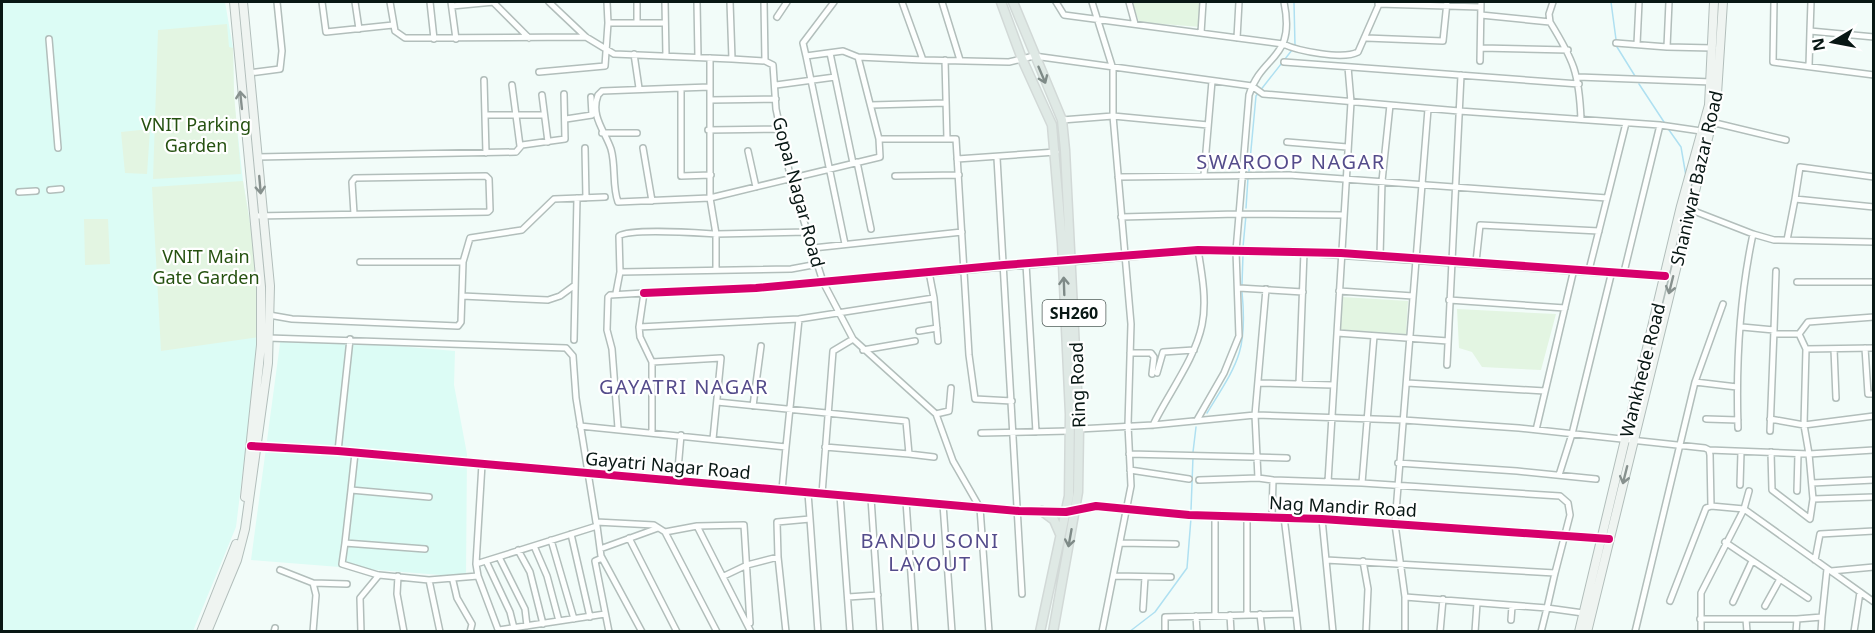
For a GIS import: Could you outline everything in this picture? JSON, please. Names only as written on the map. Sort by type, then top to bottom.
[{"type":"main road","points":[[207,632],[237,560],[245,529],[270,315],[234,2]]},
{"type":"main road","points":[[201,632],[235,548],[242,522],[254,446],[261,337],[261,287],[257,157],[243,2]]},
{"type":"main road","name":"Ring Road","points":[[1001,2],[1022,59],[1052,125],[1067,261],[1078,429],[1076,509],[1053,632]]},
{"type":"main road","name":"Ring Road","points":[[1013,2],[1062,120],[1067,261],[1069,431],[1069,496],[1066,512]]},
{"type":"main road","name":"Wankhede Road","points":[[1579,632],[1600,537],[1630,438],[1681,206],[1701,131],[1708,122],[1712,82],[1714,2]]},
{"type":"main road","name":"Shaniwar Bazar Road","points":[[1587,632],[1630,438],[1690,210],[1708,122],[1717,94],[1723,2]]},
{"type":"main road","points":[[1042,512],[1054,520],[1060,535]]},
{"type":"main road","name":"SH260","points":[[1040,632],[1066,512]]},
{"type":"street","points":[[249,73],[280,69],[282,51],[277,2]]},
{"type":"street","points":[[322,2],[326,32],[393,25]]},
{"type":"street","points":[[355,2],[359,29]]},
{"type":"street","points":[[390,2],[393,25],[399,36],[405,38],[586,37]]},
{"type":"street","points":[[430,2],[434,39]]},
{"type":"street","points":[[456,39],[452,4],[494,2],[529,38]]},
{"type":"street","points":[[549,2],[586,37],[614,54],[765,61],[764,2]]},
{"type":"street","points":[[539,72],[604,68],[608,23],[607,2]]},
{"type":"street","points":[[637,2],[637,23]]},
{"type":"street","points":[[665,2],[666,56]]},
{"type":"street","points":[[697,2],[698,57]]},
{"type":"street","points":[[730,2],[732,59]]},
{"type":"street","points":[[777,17],[787,2]]},
{"type":"street","points":[[834,2],[803,43],[845,244]]},
{"type":"street","points":[[902,2],[922,60]]},
{"type":"street","points":[[942,2],[960,60]]},
{"type":"street","points":[[1056,2],[1064,15],[1353,55],[1358,52],[1366,38],[1379,3],[1481,4],[1480,61]]},
{"type":"street","points":[[1092,2],[1113,69],[1113,116],[1131,324],[1128,425],[1131,486],[1102,632]]},
{"type":"street","points":[[1129,2],[1135,24]]},
{"type":"street","points":[[1201,33],[1203,2]]},
{"type":"street","points":[[1238,38],[1239,2]]},
{"type":"street","points":[[1197,420],[1235,350],[1239,336],[1237,214],[1254,88],[1288,47],[1284,2]]},
{"type":"street","points":[[1552,2],[1550,22],[1568,50],[1578,77],[1581,119]]},
{"type":"street","points":[[1637,44],[1639,2]]},
{"type":"street","points":[[1667,47],[1669,2]]},
{"type":"street","points":[[1774,2],[1772,61],[1874,75]]},
{"type":"street","points":[[1809,66],[1811,2]]},
{"type":"street","points":[[1366,38],[1443,41],[1447,4]]},
{"type":"street","points":[[1481,15],[1550,22]]},
{"type":"street","points":[[608,23],[665,23]]},
{"type":"street","points":[[1810,31],[1874,37]]},
{"type":"street","points":[[49,39],[58,148]]},
{"type":"street","points":[[1616,43],[1713,48]]},
{"type":"street","points":[[1481,48],[1568,50]]},
{"type":"street","points":[[806,56],[847,51],[858,57],[1009,62],[1034,56],[1113,69],[1212,81],[1254,88],[1263,94],[1428,109],[1660,125],[1701,131]]},
{"type":"street","points":[[830,52],[871,228]]},
{"type":"street","points":[[634,54],[639,88]]},
{"type":"street","points":[[710,87],[639,88],[602,91],[598,94],[596,107],[602,133],[610,147],[617,200],[620,202],[710,198],[880,157],[879,139],[858,57]]},
{"type":"street","points":[[710,58],[708,130],[710,198],[716,234],[716,269]]},
{"type":"street","points":[[945,60],[947,139]]},
{"type":"street","name":"Gopal Nagar Road","points":[[765,61],[774,65],[776,99],[791,180],[823,282],[853,339],[936,414],[953,461],[980,508]]},
{"type":"street","points":[[1284,62],[1579,84]]},
{"type":"street","points":[[1328,482],[1330,418],[1351,102],[1348,67]]},
{"type":"street","points":[[1447,365],[1450,261],[1461,75]]},
{"type":"street","points":[[776,85],[835,76]]},
{"type":"street","points":[[1578,77],[1712,82]]},
{"type":"street","points":[[484,80],[486,153]]},
{"type":"street","points":[[1204,175],[1212,81]]},
{"type":"street","points":[[257,157],[516,152],[520,146],[512,85]]},
{"type":"street","points":[[681,88],[681,176],[711,175]]},
{"type":"street","points":[[520,146],[565,139],[564,94]]},
{"type":"street","points":[[542,95],[548,142]]},
{"type":"street","points":[[566,119],[592,116],[591,97]]},
{"type":"street","points":[[710,100],[776,99]]},
{"type":"street","points":[[871,105],[946,103]]},
{"type":"street","points":[[1380,256],[1382,181],[1390,105]]},
{"type":"street","points":[[1405,632],[1405,597],[1395,524],[1420,184],[1428,109]]},
{"type":"street","points":[[485,115],[544,115]]},
{"type":"street","points":[[1062,120],[1113,116],[1208,125]]},
{"type":"street","points":[[1708,122],[1786,140]]},
{"type":"street","points":[[1589,270],[1626,123]]},
{"type":"street","points":[[1624,272],[1660,125]]},
{"type":"street","points":[[708,130],[781,129]]},
{"type":"street","points":[[602,133],[638,133]]},
{"type":"street","points":[[879,139],[956,139],[969,355],[975,399],[1012,401]]},
{"type":"street","points":[[1287,141],[1347,147]]},
{"type":"street","points":[[585,148],[586,198]]},
{"type":"street","points":[[643,148],[652,201]]},
{"type":"street","points":[[748,152],[756,188]]},
{"type":"street","points":[[957,159],[997,158],[1056,152]]},
{"type":"street","points":[[997,158],[1022,594]]},
{"type":"street","points":[[1787,240],[1800,167],[1874,177]]},
{"type":"street","points":[[895,176],[958,175]]},
{"type":"street","points":[[1118,177],[1244,175],[1345,178],[1607,198]]},
{"type":"street","points":[[258,216],[488,212],[490,210],[489,179],[486,176],[357,178],[352,182],[354,214]]},
{"type":"street","points":[[50,190],[61,189]]},
{"type":"street","points":[[19,192],[36,191]]},
{"type":"street","points":[[270,315],[292,319],[454,327],[461,322],[463,262],[467,242],[473,236],[522,230],[549,202],[605,197]]},
{"type":"street","points":[[574,340],[577,198]]},
{"type":"street","points":[[1795,199],[1874,207]]},
{"type":"street","points":[[1681,206],[1753,234],[1787,240],[1874,242]]},
{"type":"street","points":[[1121,217],[1237,214],[1343,215]]},
{"type":"street","points":[[1476,262],[1480,225],[1599,231]]},
{"type":"street","points":[[616,293],[620,272],[619,236],[622,234],[807,232]]},
{"type":"street","points":[[813,248],[962,232]]},
{"type":"street","points":[[1738,428],[1737,387],[1747,264],[1753,234]]},
{"type":"street","points":[[618,428],[612,349],[606,330],[608,297],[616,293],[747,289],[1198,250],[1304,252],[1416,258],[1665,276]]},
{"type":"street","points":[[1153,426],[1168,393],[1194,350],[1203,324],[1203,281],[1198,250]]},
{"type":"street","points":[[1299,384],[1304,252]]},
{"type":"street","points":[[360,262],[463,262]]},
{"type":"street","points":[[620,272],[791,269],[818,264]]},
{"type":"street","points":[[1026,264],[1036,432]]},
{"type":"street","points":[[1536,430],[1574,269]]},
{"type":"street","points":[[1559,475],[1572,434],[1612,271]]},
{"type":"street","points":[[1770,431],[1776,271]]},
{"type":"street","points":[[929,272],[938,340]]},
{"type":"street","points":[[1797,282],[1874,282]]},
{"type":"street","points":[[462,297],[548,300],[560,296],[575,285]]},
{"type":"street","points":[[1239,288],[1303,292]]},
{"type":"street","points":[[1258,478],[1255,415],[1266,289]]},
{"type":"street","points":[[1339,291],[1413,296]]},
{"type":"street","points":[[644,293],[639,327],[640,337],[652,363],[652,432]]},
{"type":"street","points":[[639,327],[799,319],[934,298]]},
{"type":"street","points":[[1449,300],[1565,308]]},
{"type":"street","points":[[1635,632],[1695,382],[1723,304]]},
{"type":"street","points":[[1799,333],[1808,322],[1874,317]]},
{"type":"street","points":[[782,490],[799,319]]},
{"type":"street","points":[[1742,327],[1799,333]]},
{"type":"street","points":[[919,330],[937,328]]},
{"type":"street","points":[[1337,333],[1448,341]]},
{"type":"street","points":[[1771,452],[1772,490],[1810,519],[1813,499],[1812,483],[1804,425],[1806,349],[1799,333]]},
{"type":"street","points":[[1362,483],[1374,336]]},
{"type":"street","points":[[268,338],[566,348],[573,356],[580,426],[602,558],[642,632]]},
{"type":"street","points":[[338,451],[350,339]]},
{"type":"street","points":[[822,494],[832,351],[853,339]]},
{"type":"street","points":[[863,350],[915,341]]},
{"type":"street","points":[[753,406],[761,346]]},
{"type":"street","points":[[1865,348],[1869,394],[1874,394]]},
{"type":"street","points":[[1806,349],[1874,348]]},
{"type":"street","points":[[1834,349],[1836,398]]},
{"type":"street","points":[[1130,353],[1151,353],[1154,357],[1155,374],[1163,352],[1194,350]]},
{"type":"street","points":[[652,363],[721,358],[713,439]]},
{"type":"street","points":[[1259,382],[1333,385]]},
{"type":"street","points":[[1695,382],[1737,387]]},
{"type":"street","points":[[1407,383],[1545,391]]},
{"type":"street","points":[[936,414],[949,411],[951,388]]},
{"type":"street","points":[[717,402],[906,421],[909,454]]},
{"type":"street","points":[[1078,429],[1128,425],[1153,426],[1255,415],[1403,420],[1536,430],[1630,438],[1709,450],[1741,452],[1809,454],[1874,450]]},
{"type":"street","points":[[1770,419],[1804,425],[1874,416]]},
{"type":"street","points":[[1707,419],[1738,420]]},
{"type":"street","points":[[580,426],[618,428],[786,447]]},
{"type":"street","points":[[981,433],[1069,431]]},
{"type":"street","points":[[677,481],[681,435]]},
{"type":"street","name":"Gayatri Nagar Road","points":[[254,446],[338,451],[1019,511],[1066,512],[1076,509]]},
{"type":"street","points":[[825,447],[934,457]]},
{"type":"street","points":[[1709,450],[1711,506]]},
{"type":"street","points":[[1740,485],[1741,452]]},
{"type":"street","points":[[355,453],[342,564],[379,575],[429,580],[478,576]]},
{"type":"street","points":[[1129,454],[1202,458],[1287,458]]},
{"type":"street","points":[[1797,491],[1798,454]]},
{"type":"street","points":[[1398,463],[1596,479]]},
{"type":"street","points":[[482,464],[476,564],[478,576],[499,631],[605,615]]},
{"type":"street","points":[[1130,471],[1189,479]]},
{"type":"street","points":[[1199,480],[1258,478],[1560,496],[1568,502],[1569,515],[1541,632]]},
{"type":"street","points":[[1272,517],[1274,480]]},
{"type":"street","points":[[1812,483],[1874,480]]},
{"type":"street","points":[[351,490],[429,497]]},
{"type":"street","points":[[1701,632],[1701,593],[1725,542],[1744,509],[1749,491]]},
{"type":"street","points":[[808,493],[818,632]]},
{"type":"street","points":[[840,495],[850,632]]},
{"type":"street","points":[[1813,499],[1874,497]]},
{"type":"street","points":[[870,498],[880,632]]},
{"type":"street","points":[[906,501],[915,632]]},
{"type":"street","points":[[943,504],[952,632]]},
{"type":"street","name":"Nag Mandir Road","points":[[1076,509],[1096,506],[1193,515],[1322,519],[1609,539]]},
{"type":"street","points":[[1670,601],[1706,508],[1711,506],[1744,509],[1874,602]]},
{"type":"street","points":[[980,508],[989,632]]},
{"type":"street","points":[[1215,515],[1215,615]]},
{"type":"street","points":[[1247,516],[1248,614]]},
{"type":"street","points":[[1284,518],[1298,632]]},
{"type":"street","points":[[786,632],[778,557],[777,522],[810,519]]},
{"type":"street","points":[[1322,519],[1333,632]]},
{"type":"street","points":[[476,564],[596,524],[654,525],[665,532],[717,632]]},
{"type":"street","points":[[665,532],[697,526],[744,525],[750,628]]},
{"type":"street","points":[[697,526],[750,628]]},
{"type":"street","points":[[600,549],[658,528]]},
{"type":"street","points":[[1815,560],[1820,534],[1874,531]]},
{"type":"street","points":[[571,534],[590,617]]},
{"type":"street","points":[[629,538],[677,632]]},
{"type":"street","points":[[551,540],[574,619]]},
{"type":"street","points":[[1725,542],[1808,598]]},
{"type":"street","points":[[345,543],[425,549]]},
{"type":"street","points":[[1120,543],[1176,544]]},
{"type":"street","points":[[534,546],[547,576],[559,621]]},
{"type":"street","points":[[518,550],[530,572],[543,624]]},
{"type":"street","points":[[499,556],[525,609],[527,626]]},
{"type":"street","points":[[724,576],[747,565],[778,557]]},
{"type":"street","points":[[602,558],[595,561],[609,632]]},
{"type":"street","points":[[1326,560],[1555,573]]},
{"type":"street","points":[[486,561],[510,612],[514,628]]},
{"type":"street","points":[[1363,561],[1368,589],[1366,632]]},
{"type":"street","points":[[1733,602],[1752,561]]},
{"type":"street","points":[[1829,570],[1874,567]]},
{"type":"street","points":[[280,570],[313,583],[347,584]]},
{"type":"street","points":[[1821,632],[1829,570]]},
{"type":"street","points":[[361,632],[360,598],[379,575]]},
{"type":"street","points":[[398,576],[397,594],[404,632]]},
{"type":"street","points":[[1114,576],[1171,577]]},
{"type":"street","points":[[1143,609],[1145,577]]},
{"type":"street","points":[[1765,606],[1780,579]]},
{"type":"street","points":[[429,580],[440,632]]},
{"type":"street","points":[[453,581],[457,598],[472,624],[470,632]]},
{"type":"street","points":[[313,583],[316,596],[314,632]]},
{"type":"street","points":[[1854,632],[1860,592]]},
{"type":"street","points":[[848,597],[878,595]]},
{"type":"street","points":[[1405,597],[1547,608],[1583,614]]},
{"type":"street","points":[[1440,632],[1443,599]]},
{"type":"street","points":[[1475,632],[1477,603]]},
{"type":"street","points":[[1511,620],[1512,606]]},
{"type":"street","points":[[1260,614],[1262,632]]},
{"type":"street","points":[[1165,632],[1165,617],[1296,614]]},
{"type":"street","points":[[1230,615],[1231,632]]},
{"type":"street","points":[[1196,616],[1197,632]]},
{"type":"street","points":[[1700,619],[1822,617]]},
{"type":"street","points":[[1746,619],[1747,632]]},
{"type":"street","points":[[1796,632],[1797,619]]},
{"type":"shaded area","points":[[2,2],[225,2],[233,48],[234,100],[243,181],[255,254],[259,337],[236,527],[193,631],[2,631]]},
{"type":"shaded area","points":[[281,336],[455,351],[454,385],[467,454],[466,577],[251,560]]},
{"type":"green space","points":[[1132,2],[1201,2],[1200,27],[1139,22]]},
{"type":"green space","name":"VNIT Parking Garden","points":[[227,24],[229,47],[233,48],[234,94],[241,174],[153,179],[158,30]]},
{"type":"green space","points":[[150,129],[147,174],[125,173],[121,132]]},
{"type":"green space","name":"VNIT Main Gate Garden","points":[[243,181],[255,254],[259,337],[161,351],[152,187]]},
{"type":"green space","points":[[84,219],[108,219],[110,264],[85,265]]},
{"type":"green space","points":[[1342,297],[1408,301],[1406,334],[1340,330]]},
{"type":"green space","points":[[1457,309],[1556,314],[1541,370],[1482,367],[1472,352],[1459,348]]},
{"type":"waterway","points":[[1294,2],[1295,46]]},
{"type":"waterway","points":[[1611,2],[1617,47],[1635,76]]},
{"type":"waterway","points":[[1249,171],[1256,96],[1292,50]]},
{"type":"waterway","points":[[1639,84],[1664,122]]},
{"type":"waterway","points":[[1669,130],[1681,147],[1686,176]]},
{"type":"waterway","points":[[1246,208],[1248,178]]},
{"type":"waterway","points":[[1243,247],[1246,215]]},
{"type":"waterway","points":[[1242,285],[1243,254]]},
{"type":"waterway","points":[[1207,413],[1238,357],[1243,329],[1242,292]]},
{"type":"waterway","points":[[1193,452],[1196,427]]},
{"type":"waterway","points":[[1191,510],[1193,457]]},
{"type":"waterway","points":[[1129,632],[1155,612],[1187,568],[1191,518]]},
{"type":"cycle path","points":[[644,293],[756,288],[1198,250],[1341,253],[1665,276]]},
{"type":"cycle path","points":[[251,446],[338,451],[1019,511],[1066,512],[1096,506],[1189,515],[1322,519],[1609,539]]},
{"type":"district","name":"SWAROOP NAGAR","points":[[1291,161]]},
{"type":"district","name":"GAYATRI NAGAR","points":[[684,386]]},
{"type":"district","name":"BANDU SONI LAYOUT","points":[[930,552]]}]
